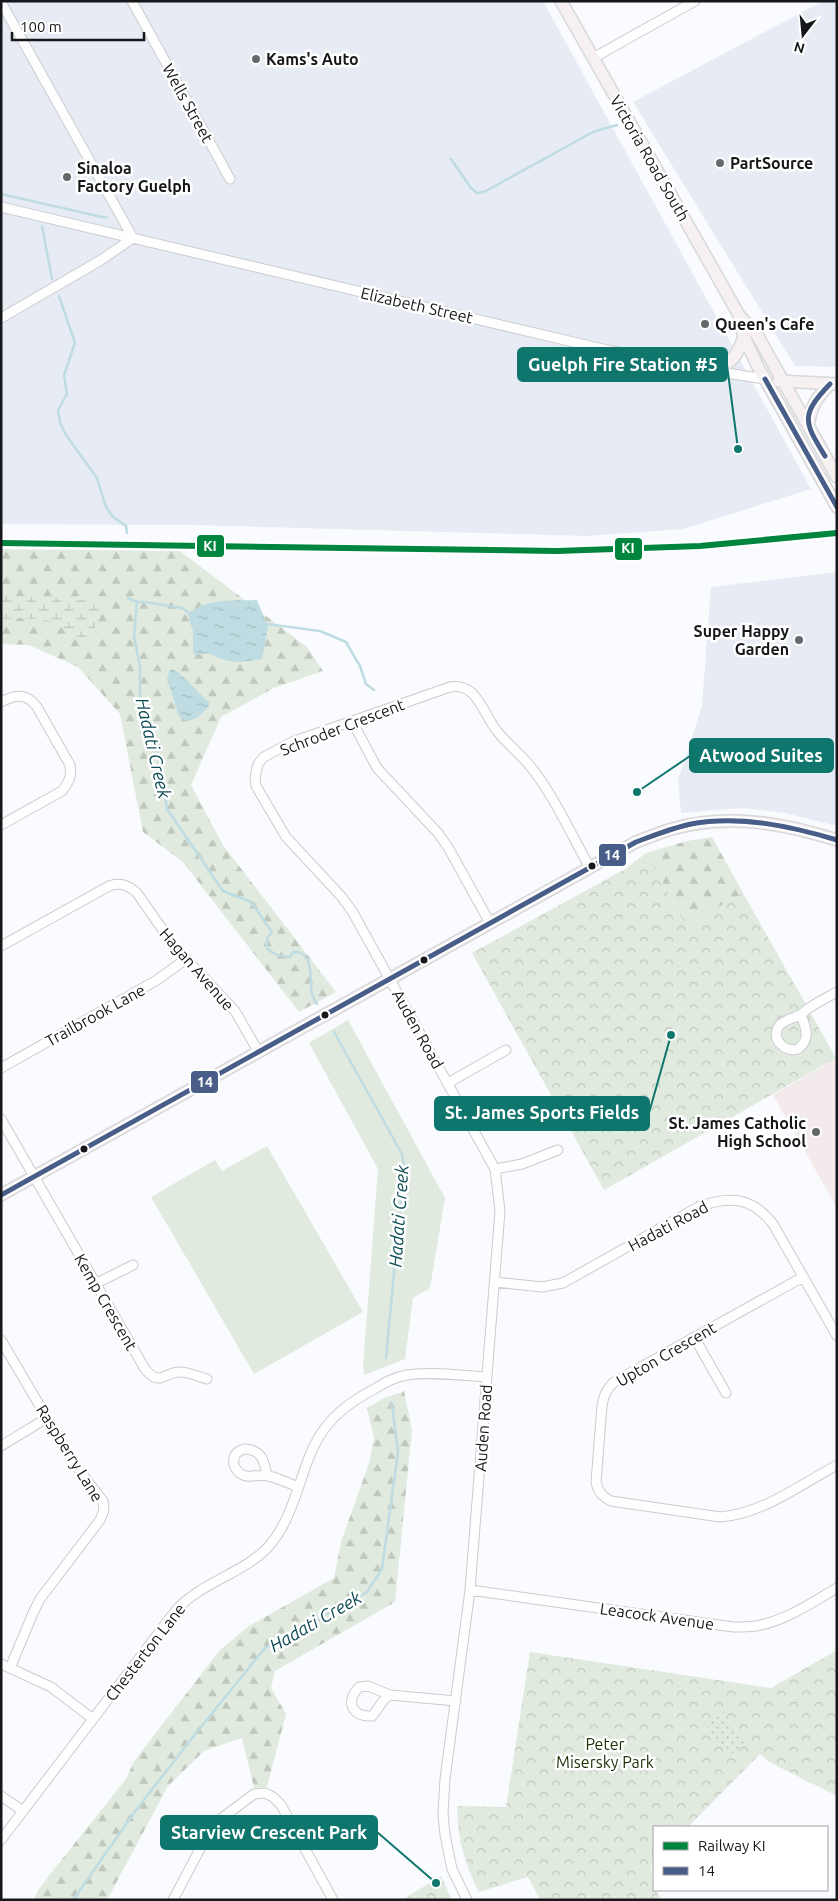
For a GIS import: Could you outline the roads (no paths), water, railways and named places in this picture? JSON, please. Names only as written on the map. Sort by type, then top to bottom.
[{"type":"main road","name":"Victoria Road South","points":[[561,1],[739,315],[757,335],[837,477]]},
{"type":"main road","name":"Victoria Road South","points":[[739,315],[744,337],[837,507]]},
{"type":"main road","points":[[714,371],[725,366],[737,356],[744,337]]},
{"type":"main road","name":"Elizabeth Street","points":[[765,378],[782,382],[833,384]]},
{"type":"main road","points":[[808,426],[811,408],[819,395],[833,384]]},
{"type":"main road","points":[[1,1195],[636,842],[671,829],[705,822],[764,822],[803,830],[837,840]]},
{"type":"street","name":"Wells Street","points":[[132,1],[230,179]]},
{"type":"street","points":[[593,58],[695,1]]},
{"type":"street","points":[[1,2],[133,238],[101,260],[1,318]]},
{"type":"street","name":"Elizabeth Street","points":[[1,207],[601,349],[714,371],[765,378]]},
{"type":"street","name":"Schroder Crescent","points":[[389,978],[352,911],[341,896],[286,837],[256,786],[255,778],[258,764],[264,757],[292,742],[450,687],[467,688],[475,695],[498,732],[533,769],[590,868]]},
{"type":"street","points":[[1,702],[15,696],[31,699],[70,765],[72,774],[69,783],[62,791],[1,825]]},
{"type":"street","points":[[352,721],[377,768],[438,832],[450,849],[490,923]]},
{"type":"street","name":"Hagan Avenue","points":[[1,946],[116,883],[131,887],[137,892],[165,935],[235,1011],[258,1051]]},
{"type":"street","name":"Trailbrook Lane","points":[[1,1068],[157,980],[186,959]]},
{"type":"street","name":"Auden Road","points":[[389,978],[495,1169],[500,1211],[470,1590],[445,1779],[443,1814],[452,1869],[467,1900]]},
{"type":"street","points":[[801,1015],[808,1008],[837,992]]},
{"type":"street","points":[[448,1083],[506,1050]]},
{"type":"street","name":"Kemp Crescent","points":[[1,1119],[145,1370],[156,1378],[166,1377],[178,1372],[207,1379]]},
{"type":"street","points":[[495,1169],[522,1164],[558,1150]]},
{"type":"street","name":"Hadati Road","points":[[495,1282],[542,1286],[563,1283],[700,1206],[717,1200],[734,1200],[749,1203],[763,1210],[773,1224],[837,1336]]},
{"type":"street","points":[[95,1284],[132,1265]]},
{"type":"street","name":"Upton Crescent","points":[[804,1277],[614,1382],[608,1388],[602,1406],[597,1490],[611,1501],[720,1517],[732,1516],[750,1512],[771,1502],[837,1465]]},
{"type":"street","points":[[694,1338],[726,1393]]},
{"type":"street","name":"Raspberry Lane","points":[[1,1340],[73,1462],[99,1493],[103,1500],[104,1510],[100,1520],[40,1599],[6,1666]]},
{"type":"street","name":"Chesterton Lane","points":[[1,1840],[186,1599],[199,1589],[248,1563],[268,1547],[280,1531],[312,1449],[321,1432],[333,1416],[366,1393],[406,1375],[427,1374],[486,1378]]},
{"type":"street","points":[[1,1446],[47,1418]]},
{"type":"street","points":[[267,1475],[298,1487]]},
{"type":"street","name":"Leacock Avenue","points":[[470,1590],[733,1627],[756,1626],[776,1621],[837,1588]]},
{"type":"street","points":[[6,1666],[51,1687],[93,1719]]},
{"type":"street","points":[[390,1695],[456,1701]]},
{"type":"street","points":[[173,1900],[201,1847],[218,1821],[246,1798],[254,1794],[265,1793],[273,1797],[280,1805],[333,1900]]},
{"type":"street","points":[[1,1796],[23,1811]]},
{"type":"water","points":[[257,600],[268,627],[262,659],[234,662],[208,654],[195,656],[193,650],[193,631],[188,615],[194,610],[210,603]]},
{"type":"water","points":[[173,669],[182,675],[209,702],[209,707],[197,718],[187,721],[179,717],[167,678],[170,670]]},
{"type":"waterway","points":[[451,159],[471,188],[477,193],[484,192],[593,132],[617,125]]},
{"type":"waterway","points":[[1,194],[107,217]]},
{"type":"waterway","points":[[42,226],[52,279]]},
{"type":"waterway","points":[[59,296],[75,343],[64,375],[67,394],[58,410],[60,423],[66,435],[97,478],[106,507],[113,517],[126,526],[127,533]]},
{"type":"waterway","name":"Hadati Creek","points":[[128,598],[137,602],[134,636],[140,667],[140,696],[162,770],[167,809],[223,891],[251,902],[272,932],[267,938],[267,948],[280,956],[290,957],[293,952],[305,956],[310,967],[312,994],[317,1004]]},
{"type":"waterway","points":[[137,602],[182,608],[189,613]]},
{"type":"waterway","points":[[267,624],[320,631],[346,642],[360,666],[366,684],[374,690]]},
{"type":"waterway","name":"Hadati Creek","points":[[334,1032],[402,1154],[404,1166],[386,1358]]},
{"type":"waterway","name":"Hadati Creek","points":[[73,1900],[136,1810],[265,1648],[367,1592],[382,1569],[398,1452],[392,1405]]},
{"type":"rail line","name":"KI","points":[[1,543],[557,551],[700,546],[837,533]]},
{"type":"place","name":"Kams's Auto","points":[[256,59]]},
{"type":"place","name":"PartSource","points":[[720,163]]},
{"type":"place","name":"Sinaloa Factory Guelph","points":[[67,177]]},
{"type":"place","name":"Queen's Cafe","points":[[705,324]]},
{"type":"place","name":"Guelph Fire Station #5","points":[[738,449]]},
{"type":"place","name":"Super Happy Garden","points":[[799,640]]},
{"type":"place","name":"Atwood Suites","points":[[637,792]]},
{"type":"place","name":"St. James Sports Fields","points":[[671,1035]]},
{"type":"place","name":"St. James Catholic High School","points":[[816,1132]]},
{"type":"place","name":"Starview Crescent Park","points":[[436,1883]]},
{"type":"park label","name":"Peter Misersky Park","points":[[605,1753]]}]
